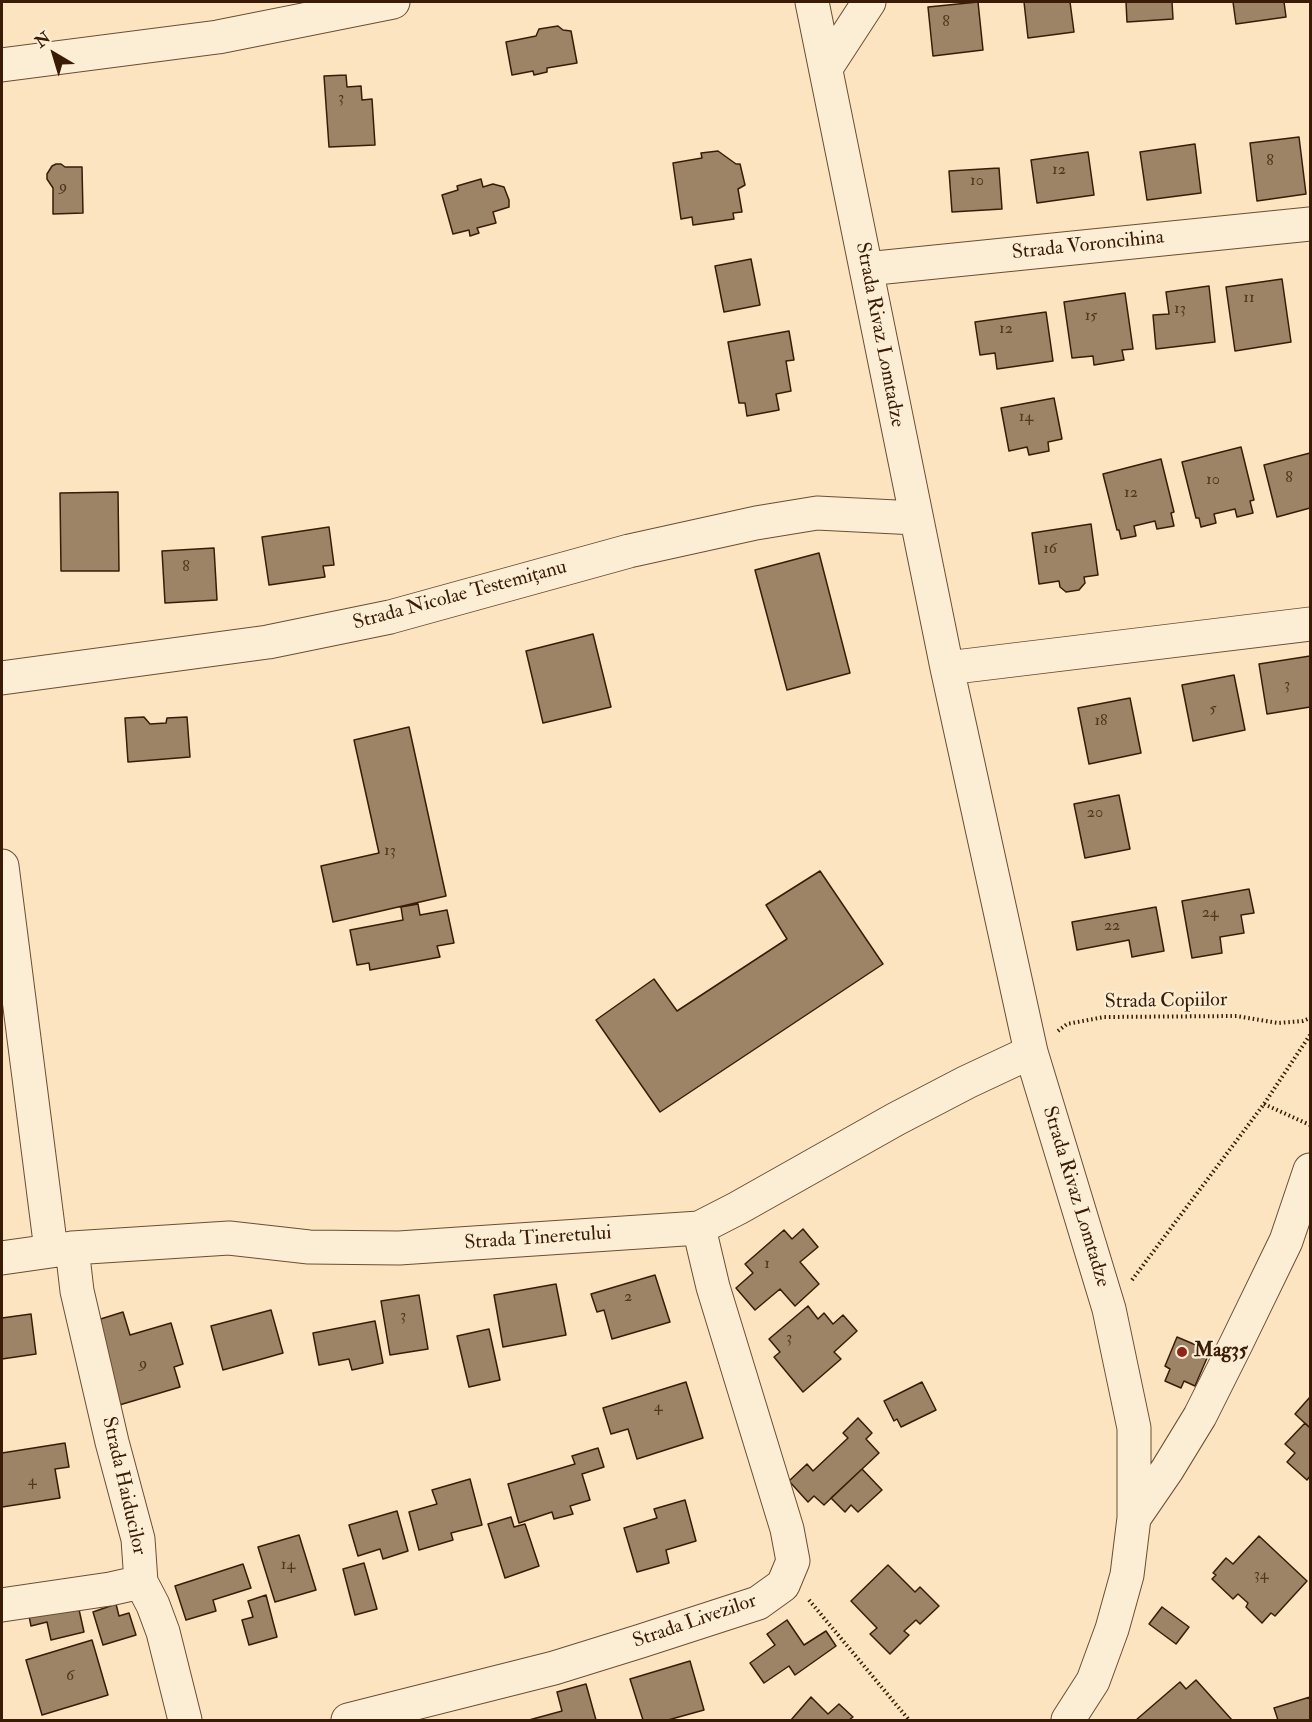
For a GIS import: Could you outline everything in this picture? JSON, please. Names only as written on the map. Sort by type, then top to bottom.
[{"type":"street","points":[[2,65],[218,37],[393,2]]},
{"type":"street","name":"Strada Rivaz Lomtadze","points":[[812,2],[947,668],[1031,1052],[1109,1309],[1134,1428],[1134,1518],[1127,1575],[1113,1629],[1093,1681],[1068,1720]]},
{"type":"street","points":[[825,68],[869,2]]},
{"type":"street","name":"Strada Voroncihina","points":[[866,269],[1311,224]]},
{"type":"street","name":"Strada Nicolae Testemițanu","points":[[2,678],[268,642],[390,617],[629,551],[756,522],[817,513],[916,518]]},
{"type":"street","points":[[947,668],[1311,624]]},
{"type":"street","name":"Strada Haiducilor","points":[[2,866],[62,1249],[77,1291],[112,1442],[138,1539],[141,1582],[163,1632],[185,1720]]},
{"type":"street","name":"Strada Tineretului","points":[[2,1258],[62,1249],[230,1238],[309,1247],[399,1248],[699,1228],[896,1119],[1031,1052]]},
{"type":"street","points":[[1134,1518],[1200,1416],[1298,1246],[1311,1170]]},
{"type":"street","points":[[699,1228],[713,1287],[788,1529],[793,1561],[783,1585]]},
{"type":"street","points":[[2,1605],[110,1589],[141,1582]]},
{"type":"street","name":"Strada Livezilor","points":[[348,1720],[554,1668],[641,1641],[758,1603],[783,1585]]},
{"type":"path","name":"Strada Copiilor","points":[[1031,1052],[1067,1024],[1104,1017],[1237,1016],[1278,1023],[1311,1018]]},
{"type":"path","points":[[1109,1309],[1264,1104],[1311,1035]]},
{"type":"path","points":[[1264,1104],[1311,1125]]},
{"type":"path","points":[[783,1585],[804,1593],[909,1720]]},
{"type":"building","points":[[978,2],[983,50],[933,56],[928,7]]},
{"type":"building","points":[[1024,2],[1070,2],[1074,32],[1028,38]]},
{"type":"building","points":[[1126,2],[1172,2],[1173,19],[1127,22]]},
{"type":"building","points":[[1233,2],[1284,2],[1286,17],[1236,24]]},
{"type":"building","points":[[558,26],[563,30],[571,31],[577,63],[547,68],[547,72],[534,75],[533,71],[512,75],[506,42],[536,36],[539,29]]},
{"type":"building","points":[[346,75],[347,87],[361,86],[362,100],[372,99],[375,145],[329,147],[324,76]]},
{"type":"building","points":[[1299,137],[1306,194],[1257,201],[1250,143]]},
{"type":"building","points":[[1195,144],[1201,193],[1147,200],[1140,152]]},
{"type":"building","points":[[718,151],[736,164],[740,164],[745,185],[738,189],[742,212],[733,213],[734,219],[693,225],[692,217],[681,219],[673,163],[702,158],[701,153]]},
{"type":"building","points":[[1088,152],[1094,195],[1037,203],[1031,160]]},
{"type":"building","points":[[56,164],[65,167],[82,167],[83,213],[53,214],[53,188],[47,179],[47,174]]},
{"type":"building","points":[[999,168],[1002,209],[952,212],[949,171]]},
{"type":"building","points":[[481,179],[483,187],[493,184],[504,187],[509,207],[493,212],[496,223],[477,228],[479,233],[470,236],[469,230],[453,234],[442,195],[458,190],[457,186]]},
{"type":"building","points":[[751,259],[760,305],[724,312],[715,266]]},
{"type":"building","points":[[1282,279],[1291,342],[1235,351],[1226,287]]},
{"type":"building","points":[[1209,286],[1215,342],[1156,349],[1153,315],[1169,314],[1166,292]]},
{"type":"building","points":[[1125,293],[1133,349],[1122,350],[1124,360],[1094,365],[1093,356],[1072,358],[1064,302]]},
{"type":"building","points":[[1046,312],[1053,361],[997,369],[995,353],[980,355],[975,322]]},
{"type":"building","points":[[789,331],[794,360],[786,361],[791,391],[776,394],[779,410],[747,416],[745,403],[739,403],[728,342]]},
{"type":"building","points":[[1054,398],[1062,439],[1048,442],[1049,451],[1029,455],[1027,447],[1009,451],[1001,408]]},
{"type":"building","points":[[1241,447],[1254,500],[1250,501],[1253,513],[1237,517],[1235,509],[1214,514],[1216,523],[1201,527],[1199,518],[1196,518],[1182,462]]},
{"type":"building","points":[[1310,453],[1310,508],[1277,517],[1264,465]]},
{"type":"building","points":[[1161,459],[1174,512],[1171,513],[1174,526],[1157,529],[1155,521],[1134,526],[1136,536],[1121,539],[1103,474]]},
{"type":"building","points":[[118,492],[119,571],[61,571],[60,493]]},
{"type":"building","points":[[1091,524],[1098,575],[1084,577],[1085,583],[1079,590],[1066,592],[1060,587],[1059,581],[1039,584],[1032,533]]},
{"type":"building","points":[[329,527],[334,565],[323,566],[325,577],[269,585],[262,537]]},
{"type":"building","points":[[214,548],[217,600],[165,603],[162,551]]},
{"type":"building","points":[[819,553],[850,673],[787,690],[755,570]]},
{"type":"building","points":[[593,634],[611,707],[543,723],[526,651]]},
{"type":"building","points":[[1310,656],[1310,707],[1267,714],[1259,664]]},
{"type":"building","points":[[1234,675],[1245,730],[1193,741],[1182,685]]},
{"type":"building","points":[[1130,698],[1141,753],[1089,764],[1078,708]]},
{"type":"building","points":[[144,717],[150,724],[166,723],[167,718],[187,717],[190,757],[128,762],[125,718]]},
{"type":"building","points":[[409,727],[446,896],[333,922],[321,866],[379,853],[354,740]]},
{"type":"building","points":[[1119,795],[1130,849],[1085,858],[1074,804]]},
{"type":"building","points":[[820,871],[883,964],[660,1112],[596,1020],[654,979],[677,1011],[787,939],[766,905]]},
{"type":"building","points":[[1249,889],[1254,913],[1241,915],[1244,933],[1220,937],[1222,953],[1192,958],[1182,901]]},
{"type":"building","points":[[418,904],[420,915],[447,910],[454,943],[437,946],[440,957],[370,970],[369,963],[357,965],[350,930],[403,920],[401,907]]},
{"type":"building","points":[[1156,907],[1164,951],[1132,957],[1129,940],[1077,950],[1072,922]]},
{"type":"building","points":[[803,1229],[818,1247],[800,1262],[819,1284],[795,1306],[780,1289],[755,1310],[736,1288],[753,1273],[745,1264],[784,1230],[792,1239]]},
{"type":"building","points":[[655,1275],[670,1322],[612,1339],[604,1310],[597,1312],[591,1294]]},
{"type":"building","points":[[556,1284],[566,1335],[503,1347],[494,1295]]},
{"type":"building","points":[[419,1295],[428,1349],[390,1355],[381,1301]]},
{"type":"building","points":[[808,1306],[818,1319],[824,1313],[833,1324],[843,1315],[857,1331],[834,1352],[841,1359],[803,1392],[774,1357],[780,1352],[769,1339]]},
{"type":"building","points":[[271,1310],[283,1353],[223,1370],[211,1326]]},
{"type":"building","points":[[123,1312],[130,1335],[171,1323],[183,1364],[174,1367],[180,1387],[116,1406],[91,1322]]},
{"type":"building","points":[[31,1314],[36,1354],[2,1359],[2,1318]]},
{"type":"building","points":[[375,1321],[383,1363],[352,1370],[349,1359],[319,1365],[313,1333]]},
{"type":"building","points":[[489,1329],[500,1380],[469,1387],[457,1336]]},
{"type":"building","points":[[1177,1337],[1210,1351],[1195,1386],[1184,1381],[1181,1388],[1165,1381],[1170,1369],[1165,1366]]},
{"type":"building","points":[[686,1382],[703,1438],[637,1459],[628,1429],[611,1434],[603,1408]]},
{"type":"building","points":[[922,1382],[936,1410],[901,1427],[897,1419],[894,1421],[884,1401]]},
{"type":"building","points":[[1310,1397],[1310,1428],[1295,1414]]},
{"type":"building","points":[[858,1418],[872,1433],[866,1439],[879,1453],[824,1505],[814,1496],[808,1502],[789,1481],[807,1464],[813,1471],[848,1438],[843,1433]]},
{"type":"building","points":[[1305,1423],[1310,1428],[1310,1476],[1307,1480],[1287,1462],[1295,1453],[1285,1444]]},
{"type":"building","points":[[65,1443],[69,1467],[55,1469],[60,1498],[2,1507],[2,1453]]},
{"type":"building","points":[[598,1448],[604,1467],[582,1474],[590,1500],[570,1506],[573,1514],[554,1519],[552,1512],[519,1523],[508,1484],[575,1464],[572,1456]]},
{"type":"building","points":[[862,1469],[882,1490],[858,1512],[851,1505],[845,1512],[831,1498]]},
{"type":"building","points":[[470,1479],[482,1525],[451,1533],[453,1540],[419,1550],[409,1512],[437,1504],[432,1490]]},
{"type":"building","points":[[685,1500],[696,1541],[666,1550],[669,1563],[637,1572],[624,1528],[657,1518],[654,1509]]},
{"type":"building","points":[[397,1511],[408,1551],[383,1559],[380,1549],[358,1556],[349,1525]]},
{"type":"building","points":[[511,1517],[514,1527],[525,1524],[539,1566],[505,1578],[488,1524]]},
{"type":"building","points":[[299,1535],[316,1590],[275,1602],[258,1547]]},
{"type":"building","points":[[1259,1536],[1307,1581],[1275,1616],[1271,1613],[1262,1623],[1246,1607],[1248,1603],[1238,1594],[1233,1599],[1212,1579],[1216,1575],[1213,1573],[1226,1558],[1233,1564]]},
{"type":"building","points":[[364,1563],[377,1609],[355,1615],[343,1569]]},
{"type":"building","points":[[243,1564],[251,1588],[213,1600],[216,1611],[186,1620],[175,1586]]},
{"type":"building","points":[[888,1565],[915,1592],[920,1587],[939,1606],[920,1624],[916,1620],[904,1631],[909,1635],[890,1654],[870,1634],[877,1628],[851,1601]]},
{"type":"building","points":[[266,1595],[277,1637],[249,1645],[242,1620],[253,1617],[248,1601]]},
{"type":"building","points":[[116,1604],[119,1616],[129,1613],[136,1635],[103,1645],[93,1612]]},
{"type":"building","points":[[78,1605],[84,1632],[51,1640],[47,1622],[31,1626],[29,1616]]},
{"type":"building","points":[[1162,1607],[1189,1627],[1176,1644],[1149,1624]]},
{"type":"building","points":[[787,1620],[804,1645],[826,1631],[836,1646],[795,1675],[789,1666],[764,1683],[750,1663],[775,1645],[767,1634]]},
{"type":"building","points":[[92,1640],[108,1695],[42,1715],[26,1660]]},
{"type":"building","points":[[690,1661],[704,1710],[668,1720],[643,1720],[630,1679]]},
{"type":"building","points":[[1196,1680],[1232,1720],[1136,1720],[1180,1682],[1186,1689]]},
{"type":"building","points":[[586,1684],[596,1720],[529,1720],[562,1711],[557,1692]]},
{"type":"building","points":[[811,1697],[828,1714],[839,1704],[853,1717],[849,1720],[791,1720]]},
{"type":"building","points":[[1310,1697],[1310,1720],[1278,1720],[1274,1708]]},
{"type":"place","name":"Mag35","points":[[1182,1352]]}]
